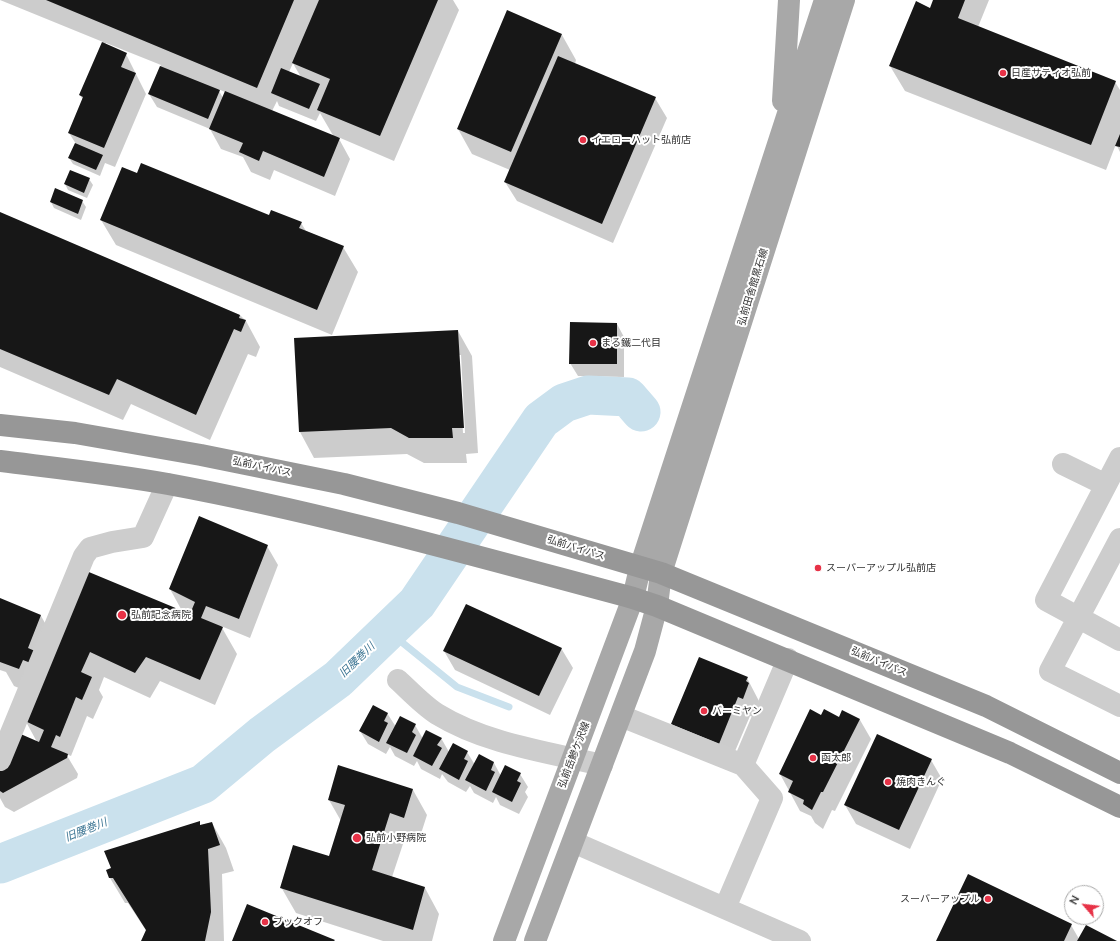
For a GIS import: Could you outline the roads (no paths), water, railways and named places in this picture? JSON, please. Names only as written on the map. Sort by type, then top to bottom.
[{"type":"highway","name":"弘前バイパス","points":[[0,425],[75,433],[201,455],[344,484],[508,527],[640,568],[661,573],[986,706],[1120,773]]},
{"type":"highway","points":[[0,461],[168,484],[340,520],[633,598],[657,606],[1010,753],[1120,807]]},
{"type":"main road","name":"弘前田舎館黒石線","points":[[780,136],[789,0]]},
{"type":"main road","name":"弘前田舎館黒石線","points":[[640,568],[825,0]]},
{"type":"main road","name":"弘前田舎館黒石線","points":[[535,941],[645,651],[657,606],[661,573],[844,0]]},
{"type":"main road","name":"弘前岳鰺ケ沢線","points":[[504,941],[633,598],[640,568]]},
{"type":"street","points":[[1120,458],[1046,600],[1078,619],[1120,640]]},
{"type":"street","points":[[1063,464],[1106,485]]},
{"type":"street","points":[[0,760],[84,556],[90,548],[112,542],[143,537],[168,484]]},
{"type":"street","points":[[1120,539],[1050,671],[1120,706]]},
{"type":"street","points":[[743,766],[788,660]]},
{"type":"street","points":[[398,680],[436,713],[466,729],[509,743],[602,765]]},
{"type":"street","points":[[621,716],[743,766],[772,798],[725,908]]},
{"type":"street","points":[[573,842],[800,941]]},
{"type":"waterway","name":"旧腰巻川","points":[[0,864],[203,784],[262,735],[338,679],[417,603],[541,420],[564,403],[588,395],[628,397],[641,412]]},
{"type":"waterway","points":[[388,631],[457,687],[509,707]]},
{"type":"place","name":"日産サティオ弘前","points":[[1003,73]]},
{"type":"place","name":"イエローハット弘前店","points":[[583,140]]},
{"type":"place","name":"まる鐵二代目","points":[[593,343]]},
{"type":"place","name":"スーパーアップル弘前店","points":[[818,568]]},
{"type":"place","name":"弘前記念病院","points":[[122,615]]},
{"type":"place","name":"バーミヤン","points":[[704,711]]},
{"type":"place","name":"函太郎","points":[[813,758]]},
{"type":"place","name":"焼肉きんぐ","points":[[888,782]]},
{"type":"place","name":"弘前小野病院","points":[[357,838]]},
{"type":"place","name":"スーパーアップル","points":[[988,899]]},
{"type":"place","name":"ブックオフ","points":[[265,922]]}]
